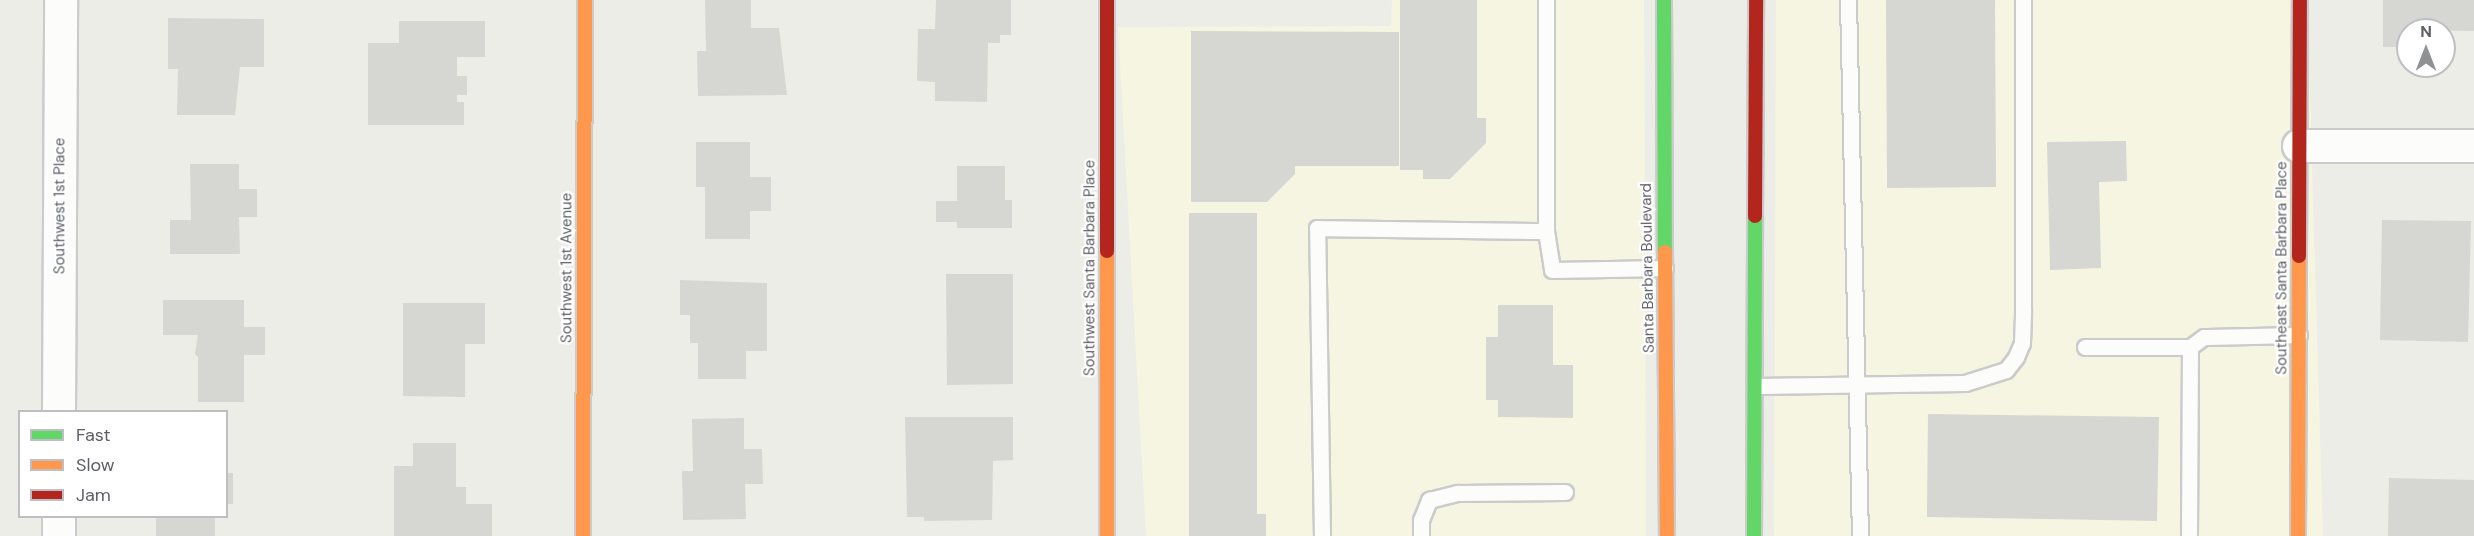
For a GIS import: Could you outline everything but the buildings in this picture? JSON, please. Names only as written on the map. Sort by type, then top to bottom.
[{"type":"street","name":"Southwest 1st Place","points":[[59,410],[61,0]]},
{"type":"street","name":"Southwest 1st Avenue","points":[[583,536],[585,0]]},
{"type":"street","name":"Southwest Santa Barbara Place","points":[[1107,0],[1107,536]]},
{"type":"street","name":"Santa Barbara Boulevard","points":[[1664,0],[1667,536]]},
{"type":"street","points":[[1754,536],[1756,0]]},
{"type":"street","name":"Southeast Santa Barbara Place","points":[[2298,536],[2300,0]]},
{"type":"street","points":[[2299,146],[2474,146]]},
{"type":"street","points":[[59,518],[59,536]]},
{"type":"lane","points":[[1546,0],[1545,231],[1552,270],[1665,268]]},
{"type":"lane","points":[[1848,0],[1860,536]]},
{"type":"lane","points":[[1756,386],[1965,383],[2006,370],[2016,357],[2022,343],[2023,310],[2023,0]]},
{"type":"lane","points":[[1322,536],[1317,228],[1545,231]]},
{"type":"lane","points":[[2085,347],[2190,347],[2204,338],[2299,335]]},
{"type":"lane","points":[[2189,536],[2190,347]]},
{"type":"lane","points":[[1421,536],[1421,520],[1429,500],[1458,493],[1565,492]]},
{"type":"shaded area","points":[[1392,0],[1644,0],[1646,536],[1146,536],[1118,27],[1391,26]]},
{"type":"shaded area","points":[[1776,0],[2307,0],[2323,536],[1774,536]]},
{"type":"traffic: fast","points":[[1664,0],[1665,252]]},
{"type":"traffic: fast","points":[[1754,536],[1755,216]]},
{"type":"traffic: slow","points":[[583,536],[585,0]]},
{"type":"traffic: slow","points":[[1107,251],[1107,536]]},
{"type":"traffic: slow","points":[[1665,252],[1667,536]]},
{"type":"traffic: slow","points":[[2298,536],[2299,256]]},
{"type":"traffic: jam","points":[[1107,0],[1107,251]]},
{"type":"traffic: jam","points":[[1755,216],[1756,0]]},
{"type":"traffic: jam","points":[[2299,256],[2300,0]]}]
